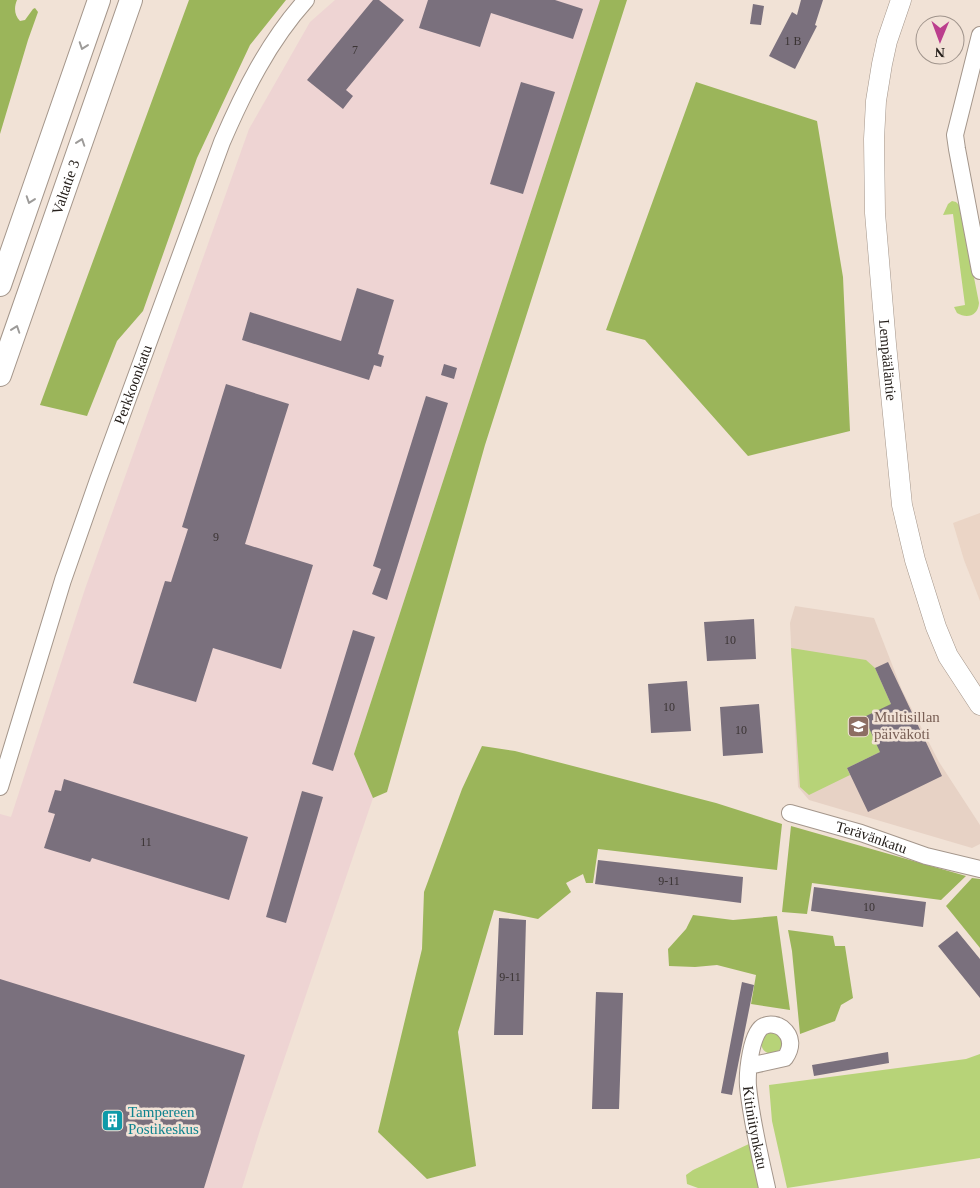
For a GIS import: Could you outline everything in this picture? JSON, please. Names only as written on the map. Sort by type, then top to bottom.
[{"type":"highway","name":"Valtatie 3","points":[[0,285],[99,0]]},
{"type":"highway","name":"Valtatie 3","points":[[0,375],[131,0]]},
{"type":"main road","name":"Lempääläntie","points":[[901,0],[882,64],[876,101],[874,139],[875,213],[901,496],[915,560],[936,627],[948,656],[980,706]]},
{"type":"street","name":"Perkkoonkatu","points":[[0,787],[63,580],[222,142],[242,97],[263,60],[282,30],[306,0]]},
{"type":"street","points":[[979,266],[955,135],[980,35]]},
{"type":"street","name":"Terävänkatu","points":[[790,813],[861,833],[908,851],[952,864],[980,869]]},
{"type":"street","name":"Terävänkatu","points":[[952,864],[980,859]]},
{"type":"street","name":"Kitiniitynkatu","points":[[749,1066],[748,1086],[767,1188]]},
{"type":"shaded area","points":[[335,0],[600,0],[354,754],[373,798],[242,1188],[0,1188],[0,814],[11,817],[85,589],[249,129],[310,22]]},
{"type":"shaded area","points":[[980,513],[980,601],[964,560],[953,523]]},
{"type":"shaded area","name":"Multisillan päiväkoti","points":[[795,606],[874,618],[902,690],[939,762],[980,825],[980,844],[972,848],[809,800],[798,787],[790,623]]},
{"type":"green space","points":[[0,0],[17,0],[15,11],[20,21],[25,20],[35,8],[38,12],[0,134]]},
{"type":"green space","points":[[189,0],[286,0],[250,45],[197,158],[143,311],[117,341],[87,416],[40,405]]},
{"type":"green space","points":[[600,0],[627,0],[485,445],[387,792],[373,798],[354,754]]},
{"type":"green space","points":[[696,82],[817,121],[843,277],[850,431],[748,456],[645,340],[606,330]]},
{"type":"green space","points":[[952,201],[960,206],[979,303],[977,311],[968,316],[957,313],[954,307],[965,305],[953,214],[943,215],[948,204]]},
{"type":"green space","points":[[791,648],[866,660],[875,668],[891,704],[880,752],[847,768],[850,775],[809,795],[800,787]]},
{"type":"green space","points":[[482,746],[515,751],[716,803],[782,824],[777,870],[598,849],[593,883],[586,883],[583,874],[566,883],[571,892],[538,919],[494,910],[458,1032],[476,1166],[427,1179],[378,1132],[422,949],[424,892],[462,789]]},
{"type":"green space","points":[[791,826],[966,876],[941,900],[812,883],[807,914],[782,912]]},
{"type":"green space","points":[[972,878],[980,879],[980,948],[946,906]]},
{"type":"green space","points":[[693,915],[733,920],[777,916],[790,1010],[751,1004],[756,975],[717,965],[695,967],[669,966],[668,949],[686,929]]},
{"type":"green space","points":[[788,930],[833,936],[835,946],[845,946],[853,998],[841,1005],[835,1021],[800,1034],[792,951]]},
{"type":"green space","points":[[776,1029],[784,1045],[780,1050],[767,1053],[762,1047],[761,1035]]},
{"type":"green space","points":[[980,1054],[980,1158],[787,1188],[772,1121],[769,1085],[966,1059]]},
{"type":"green space","points":[[751,1143],[760,1188],[698,1188],[687,1184],[686,1175],[693,1170]]},
{"type":"building","points":[[373,0],[379,0],[404,20],[346,90],[353,96],[343,109],[307,80]]},
{"type":"building","points":[[428,0],[555,0],[583,9],[573,39],[491,13],[480,47],[419,28]]},
{"type":"building","points":[[801,0],[823,0],[815,25],[817,26],[795,69],[769,56],[792,12],[797,15]]},
{"type":"building","points":[[753,4],[764,6],[761,25],[750,24]]},
{"type":"building","points":[[521,82],[555,92],[523,194],[490,184]]},
{"type":"building","points":[[357,288],[394,300],[378,354],[384,356],[381,367],[374,365],[369,380],[242,340],[250,312],[341,341]]},
{"type":"building","points":[[444,364],[457,368],[454,379],[441,375]]},
{"type":"building","points":[[226,384],[289,404],[245,544],[313,565],[281,669],[213,648],[196,702],[133,683],[165,581],[171,582],[188,529],[182,527]]},
{"type":"building","points":[[426,396],[448,403],[387,600],[372,594],[381,569],[373,566]]},
{"type":"building","points":[[754,619],[756,659],[707,661],[704,622]]},
{"type":"building","points":[[353,630],[375,637],[333,771],[312,764]]},
{"type":"building","points":[[888,662],[942,776],[868,812],[847,768],[880,752],[864,717],[891,704],[875,668]]},
{"type":"building","points":[[687,681],[691,731],[651,733],[648,684]]},
{"type":"building","points":[[759,704],[763,753],[723,756],[720,707]]},
{"type":"building","points":[[64,779],[248,837],[229,900],[92,858],[90,862],[44,848],[55,814],[48,812],[55,790],[61,791]]},
{"type":"building","points":[[302,791],[323,797],[286,923],[266,917]]},
{"type":"building","points":[[598,860],[743,877],[741,903],[595,884]]},
{"type":"building","points":[[814,887],[926,902],[923,927],[811,911]]},
{"type":"building","points":[[499,918],[526,920],[523,1035],[494,1035]]},
{"type":"building","points":[[957,931],[980,959],[980,998],[938,946]]},
{"type":"building","name":"Tampereen Postikeskus","points":[[0,979],[245,1055],[204,1188],[0,1188]]},
{"type":"building","points":[[742,982],[754,985],[732,1095],[721,1093]]},
{"type":"building","points":[[596,992],[623,993],[619,1109],[592,1109]]},
{"type":"building","points":[[888,1052],[889,1063],[814,1076],[812,1065]]},
{"type":"place","name":"Multisillan päiväkoti","points":[[858,726]]},
{"type":"place","name":"Tampereen Postikeskus","points":[[112,1121]]}]
